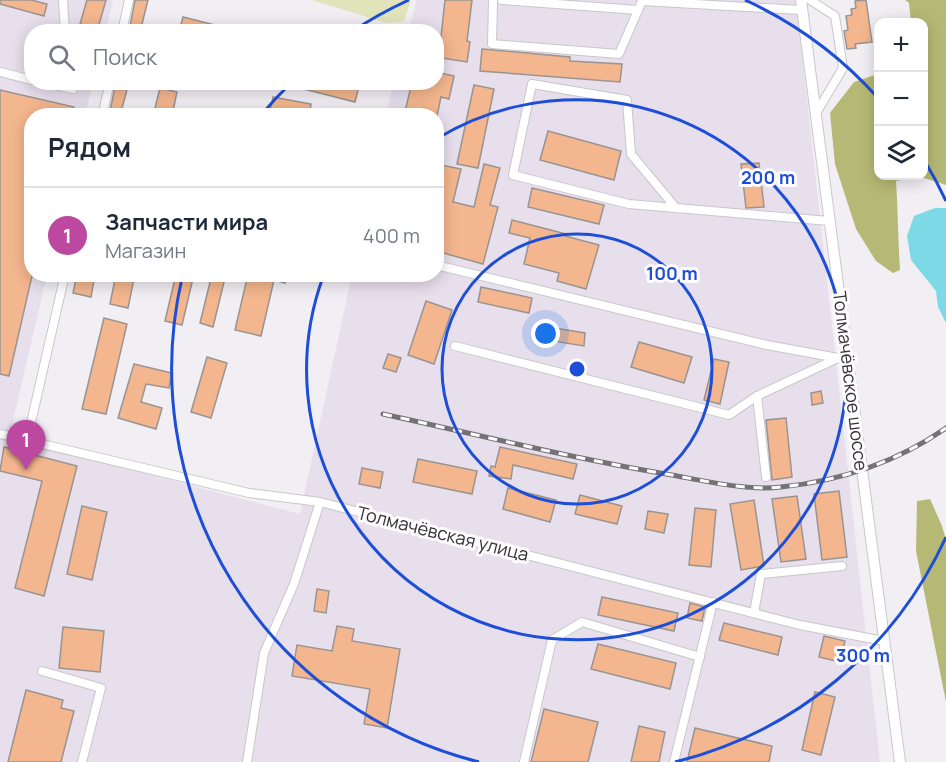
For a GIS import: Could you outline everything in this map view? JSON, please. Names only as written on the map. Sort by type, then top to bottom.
[{"type":"main road","name":"Толмачёвское шоссе","points":[[801,5],[844,359],[900,762]]},
{"type":"street","points":[[63,0],[64,24]]},
{"type":"street","points":[[124,24],[129,0]]},
{"type":"street","points":[[493,0],[492,44],[619,54],[642,1],[801,5]]},
{"type":"street","points":[[502,0],[638,10]]},
{"type":"street","points":[[810,0],[835,16],[843,68],[815,116]]},
{"type":"street","points":[[0,72],[24,78]]},
{"type":"street","points":[[676,208],[631,154],[627,100],[532,84],[513,175],[629,204],[676,208],[829,221]]},
{"type":"street","points":[[104,108],[108,90]]},
{"type":"street","points":[[444,266],[767,345],[844,359]]},
{"type":"street","points":[[27,440],[63,282]]},
{"type":"street","points":[[455,346],[729,415],[756,396],[844,359]]},
{"type":"street","points":[[756,396],[765,477]]},
{"type":"street","name":"Толмачёвская улица","points":[[0,434],[249,493],[320,502],[800,625],[884,641]]},
{"type":"street","points":[[247,762],[264,653],[294,584],[320,502]]},
{"type":"street","points":[[754,613],[761,574],[842,566]]},
{"type":"street","points":[[674,762],[713,602]]},
{"type":"street","points":[[524,762],[552,640],[582,622],[700,657]]},
{"type":"street","points":[[42,670],[101,688],[82,762]]},
{"type":"shaded area","points":[[0,0],[113,0],[108,24],[24,24],[24,90],[91,90],[87,108],[24,108],[24,282],[45,282],[9,438],[300,514],[350,282],[444,282],[444,108],[388,108],[391,90],[444,90],[444,24],[410,24],[417,0],[796,0],[880,762],[0,762]]},
{"type":"green space","points":[[312,0],[411,0],[404,21],[386,23]]},
{"type":"green space","points":[[905,0],[946,0],[946,185],[928,179],[928,18],[911,18],[909,3]]},
{"type":"green space","points":[[874,75],[874,180],[900,180],[896,181],[900,270],[893,273],[876,261],[856,229],[835,164],[830,113],[854,82]]},
{"type":"green space","points":[[930,499],[946,540],[946,702],[916,551],[917,501]]},
{"type":"water","points":[[935,208],[946,208],[946,323],[938,307],[936,291],[911,260],[907,236],[914,216]]},
{"type":"building","points":[[0,0],[31,0],[47,4],[44,16],[0,4]]},
{"type":"building","points":[[87,0],[106,0],[99,24],[80,24]]},
{"type":"building","points":[[135,0],[148,0],[142,24],[130,24]]},
{"type":"building","points":[[445,0],[472,0],[467,62],[444,58],[442,24]]},
{"type":"building","points":[[866,0],[872,42],[855,44],[856,48],[847,49],[844,31],[848,30],[846,16],[852,15],[851,9],[856,8],[855,1]]},
{"type":"building","points":[[183,17],[211,24],[181,24]]},
{"type":"building","points":[[482,49],[570,57],[570,61],[622,64],[620,82],[480,71]]},
{"type":"building","points":[[444,74],[454,76],[449,99],[441,97],[439,108],[406,108],[410,90],[444,90]]},
{"type":"building","points":[[474,85],[494,89],[478,168],[457,164]]},
{"type":"building","points":[[0,90],[74,107],[24,108],[24,282],[31,282],[9,376],[0,374]]},
{"type":"building","points":[[114,90],[127,90],[122,108],[111,108]]},
{"type":"building","points":[[160,90],[177,92],[174,108],[155,108]]},
{"type":"building","points":[[308,90],[358,90],[355,102]]},
{"type":"building","points":[[273,97],[311,104],[310,108],[271,108]]},
{"type":"building","points":[[548,131],[621,151],[614,180],[540,160]]},
{"type":"building","points":[[759,163],[764,207],[746,208],[741,164]]},
{"type":"building","points":[[484,164],[500,168],[490,205],[498,207],[483,264],[444,253],[444,166],[461,169],[453,202],[474,207]]},
{"type":"building","points":[[532,188],[604,205],[599,224],[528,207]]},
{"type":"building","points":[[512,220],[599,245],[586,289],[557,281],[559,273],[524,264],[530,238],[509,233]]},
{"type":"building","points":[[75,282],[94,282],[91,297],[73,293]]},
{"type":"building","points":[[114,282],[133,282],[128,308],[110,304]]},
{"type":"building","points":[[174,282],[192,282],[182,325],[165,321]]},
{"type":"building","points":[[210,282],[224,282],[213,327],[200,323]]},
{"type":"building","points":[[246,282],[274,282],[261,336],[235,330]]},
{"type":"building","points":[[481,287],[532,298],[529,313],[478,302]]},
{"type":"building","points":[[426,301],[452,310],[434,364],[408,355]]},
{"type":"building","points":[[104,318],[127,324],[106,414],[82,409]]},
{"type":"building","points":[[542,326],[585,333],[584,346],[540,339]]},
{"type":"building","points":[[639,342],[692,357],[684,383],[631,367]]},
{"type":"building","points":[[388,354],[401,358],[396,372],[383,368]]},
{"type":"building","points":[[207,357],[227,363],[211,418],[191,412]]},
{"type":"building","points":[[714,359],[729,362],[720,404],[704,400]]},
{"type":"building","points":[[134,364],[172,373],[169,388],[146,384],[141,402],[162,408],[156,429],[118,418]]},
{"type":"building","points":[[821,391],[823,403],[812,405],[811,393]]},
{"type":"building","points":[[786,418],[792,477],[772,480],[766,420]]},
{"type":"building","points":[[4,447],[77,466],[44,596],[15,588],[42,481],[0,471]]},
{"type":"building","points":[[500,447],[577,464],[573,479],[513,465],[511,479],[489,476],[491,466],[495,467]]},
{"type":"building","points":[[418,459],[477,471],[472,494],[413,482]]},
{"type":"building","points":[[362,468],[383,472],[380,488],[359,484]]},
{"type":"building","points":[[508,488],[556,500],[550,522],[503,509]]},
{"type":"building","points":[[839,491],[847,557],[822,560],[814,494]]},
{"type":"building","points":[[580,495],[622,506],[617,524],[575,514]]},
{"type":"building","points":[[797,496],[806,559],[781,562],[772,499]]},
{"type":"building","points":[[754,500],[764,566],[741,570],[730,504]]},
{"type":"building","points":[[82,506],[107,512],[92,580],[67,574]]},
{"type":"building","points":[[695,508],[716,510],[711,567],[689,565]]},
{"type":"building","points":[[648,511],[668,514],[664,533],[645,529]]},
{"type":"building","points":[[317,589],[329,591],[326,613],[314,611]]},
{"type":"building","points":[[602,597],[678,613],[674,631],[598,615]]},
{"type":"building","points":[[690,603],[705,607],[702,621],[687,618]]},
{"type":"building","points":[[724,623],[782,637],[778,655],[719,640]]},
{"type":"building","points":[[337,626],[354,629],[352,641],[400,649],[387,728],[364,724],[370,689],[292,676],[297,645],[332,651]]},
{"type":"building","points":[[63,627],[104,631],[100,672],[59,668]]},
{"type":"building","points":[[824,636],[845,641],[840,662],[819,657]]},
{"type":"building","points":[[598,644],[676,663],[670,689],[591,669]]},
{"type":"building","points":[[26,690],[63,700],[61,708],[74,711],[61,762],[8,762]]},
{"type":"building","points":[[815,692],[835,697],[821,755],[802,750]]},
{"type":"building","points":[[544,709],[598,722],[588,762],[531,762]]},
{"type":"building","points":[[639,726],[665,732],[659,762],[631,762]]},
{"type":"building","points":[[695,728],[772,746],[769,762],[687,762]]},
{"type":"railway","points":[[383,414],[599,462],[755,488],[803,484],[846,475],[908,451],[946,428]]},
{"type":"place","name":"Запчасти мира","points":[[26,470]]}]
